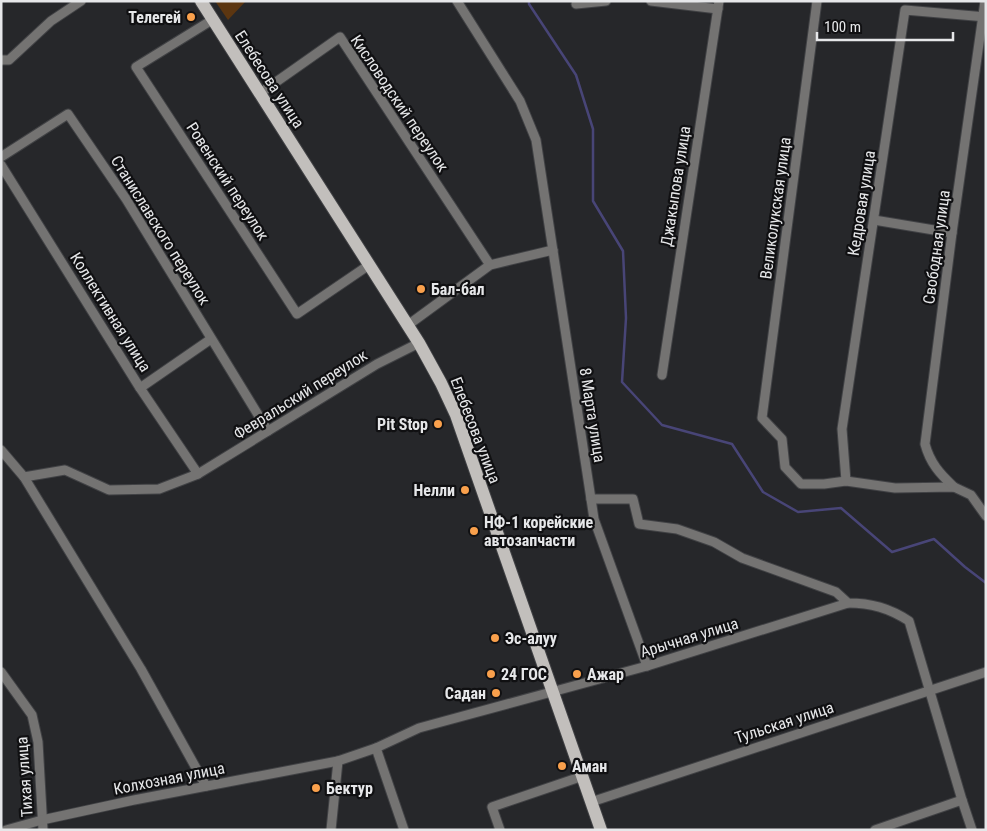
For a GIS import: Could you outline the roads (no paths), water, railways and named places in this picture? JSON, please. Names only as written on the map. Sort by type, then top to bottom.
[{"type":"main road","name":"Елебесова улица","points":[[201,1],[408,325],[442,383],[456,415],[601,830]]},
{"type":"street","points":[[1,60],[9,60],[51,21],[81,1]]},
{"type":"street","name":"8 Марта улица","points":[[457,1],[520,101],[536,140],[594,519],[647,666]]},
{"type":"street","points":[[576,4],[606,1]]},
{"type":"street","points":[[651,1],[718,5]]},
{"type":"street","name":"Великолукская улица","points":[[817,1],[762,418],[782,439],[785,467],[801,484],[824,484],[846,481]]},
{"type":"street","name":"Свободная улица","points":[[954,487],[937,471],[928,457],[925,444],[952,233],[985,1]]},
{"type":"street","name":"Джакыпова улица","points":[[662,375],[718,5]]},
{"type":"street","name":"Кедровая улица","points":[[846,481],[842,429],[905,10],[984,17]]},
{"type":"street","name":"Ровенский переулок","points":[[212,20],[136,67],[297,314],[369,265]]},
{"type":"street","name":"Кисловодский переулок","points":[[260,94],[340,37],[490,265]]},
{"type":"street","name":"Станиславского переулок","points":[[1,157],[68,114],[126,199],[268,431]]},
{"type":"street","name":"Коллективная улица","points":[[1,165],[140,388],[198,474]]},
{"type":"street","points":[[874,220],[952,233]]},
{"type":"street","points":[[408,325],[490,265],[553,250]]},
{"type":"street","points":[[140,388],[212,339]]},
{"type":"street","name":"Февральский переулок","points":[[24,477],[65,470],[109,490],[160,489],[198,474],[377,364],[419,343]]},
{"type":"street","points":[[1,450],[24,477],[141,669],[206,786]]},
{"type":"street","points":[[846,481],[895,488],[954,487],[971,495],[986,516]]},
{"type":"street","points":[[591,498],[633,498],[639,524],[677,529],[714,542],[742,558],[836,592],[848,603],[866,603],[885,608],[908,620],[972,830]]},
{"type":"street","name":"Арычная улица","points":[[338,761],[376,748],[419,728],[647,666],[848,603]]},
{"type":"street","name":"Тихая улица","points":[[1,672],[32,715],[38,742],[43,830]]},
{"type":"street","name":"Тульская улица","points":[[591,802],[986,672]]},
{"type":"street","points":[[376,748],[404,830]]},
{"type":"street","points":[[331,830],[338,761]]},
{"type":"street","name":"Колхозная улица","points":[[6,830],[42,820],[338,761]]},
{"type":"street","points":[[500,830],[492,807],[583,776]]},
{"type":"street","points":[[875,830],[962,800]]},
{"type":"waterway","points":[[529,1],[529,4],[576,75],[593,129],[593,201],[623,251],[626,318],[622,382],[662,425],[732,444],[763,492],[798,512],[841,508],[892,552],[934,539],[986,583]]},
{"type":"place","name":"Телегей","points":[[191,17]]},
{"type":"place","name":"Бал-бал","points":[[421,289]]},
{"type":"place","name":"Pit Stop","points":[[438,424]]},
{"type":"place","name":"Нелли","points":[[465,490]]},
{"type":"place","name":"НФ-1 корейские автозапчасти","points":[[474,531]]},
{"type":"place","name":"Эс-алуу","points":[[495,638]]},
{"type":"place","name":"24 ГОС","points":[[491,674]]},
{"type":"place","name":"Ажар","points":[[577,674]]},
{"type":"place","name":"Садан","points":[[496,693]]},
{"type":"place","name":"Аман","points":[[562,766]]},
{"type":"place","name":"Бектур","points":[[316,788]]}]
